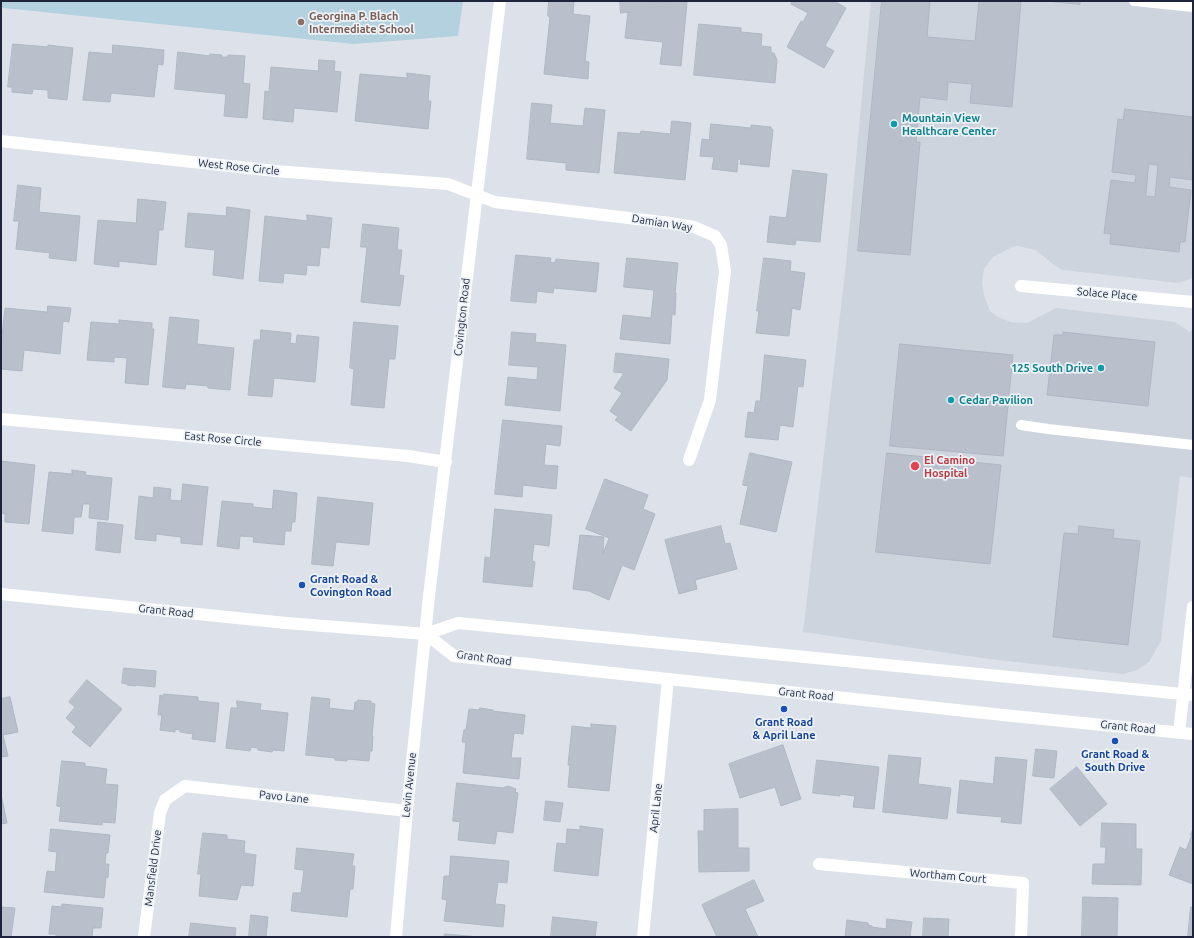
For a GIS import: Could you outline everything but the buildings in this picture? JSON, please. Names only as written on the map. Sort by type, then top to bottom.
[{"type":"street","name":"Covington Road","points":[[426,634],[429,596],[500,1]]},
{"type":"street","name":"West Rose Circle","points":[[1,141],[275,171],[448,184],[476,194]]},
{"type":"street","name":"Damian Way","points":[[476,194],[495,202],[694,227],[715,236],[721,245],[725,271],[724,286],[710,400],[689,460]]},
{"type":"street","name":"Solace Place","points":[[1021,286],[1193,302]]},
{"type":"street","name":"East Rose Circle","points":[[1,419],[408,456],[446,462]]},
{"type":"street","name":"Grant Road","points":[[1,594],[286,623],[426,634],[458,623],[1188,695]]},
{"type":"street","points":[[1179,733],[1188,695],[1193,607]]},
{"type":"street","name":"Grant Road","points":[[426,634],[454,656],[1193,734]]},
{"type":"street","name":"Levin Avenue","points":[[396,937],[407,811],[426,634]]},
{"type":"street","name":"April Lane","points":[[643,937],[668,679]]},
{"type":"street","name":"Pavo Lane","points":[[165,800],[185,786],[407,811]]},
{"type":"street","name":"Mansfield Drive","points":[[144,937],[160,813],[165,800]]},
{"type":"street","name":"Wortham Court","points":[[819,864],[1023,883],[1021,937]]},
{"type":"lane","points":[[1134,1],[1193,7]]},
{"type":"lane","points":[[1020,425],[1193,446]]},
{"type":"shaded area","name":"Georgina P. Blach Intermediate School","points":[[1,1],[463,1],[458,36],[354,44],[4,8],[1,7]]},
{"type":"shaded area","points":[[871,1],[1193,1],[1193,277],[1178,283],[1062,270],[1036,250],[1017,246],[993,257],[984,269],[982,283],[984,296],[990,311],[998,317],[1011,322],[1027,323],[1056,308],[1175,322],[1190,332],[1193,328],[1193,478],[1180,476],[1161,641],[1149,662],[1137,670],[1123,674],[989,659],[803,632],[846,264]]},
{"type":"place","name":"Georgina P. Blach Intermediate School","points":[[301,22]]},
{"type":"place","name":"Mountain View Healthcare Center","points":[[894,124]]},
{"type":"place","name":"125 South Drive","points":[[1101,368]]},
{"type":"place","name":"Cedar Pavilion","points":[[951,400]]},
{"type":"place","name":"El Camino Hospital","points":[[915,466]]},
{"type":"place","name":"Grant Road & Covington Road","points":[[302,585]]},
{"type":"place","name":"Grant Road & April Lane","points":[[784,709]]},
{"type":"place","name":"Grant Road & South Drive","points":[[1115,741]]}]
